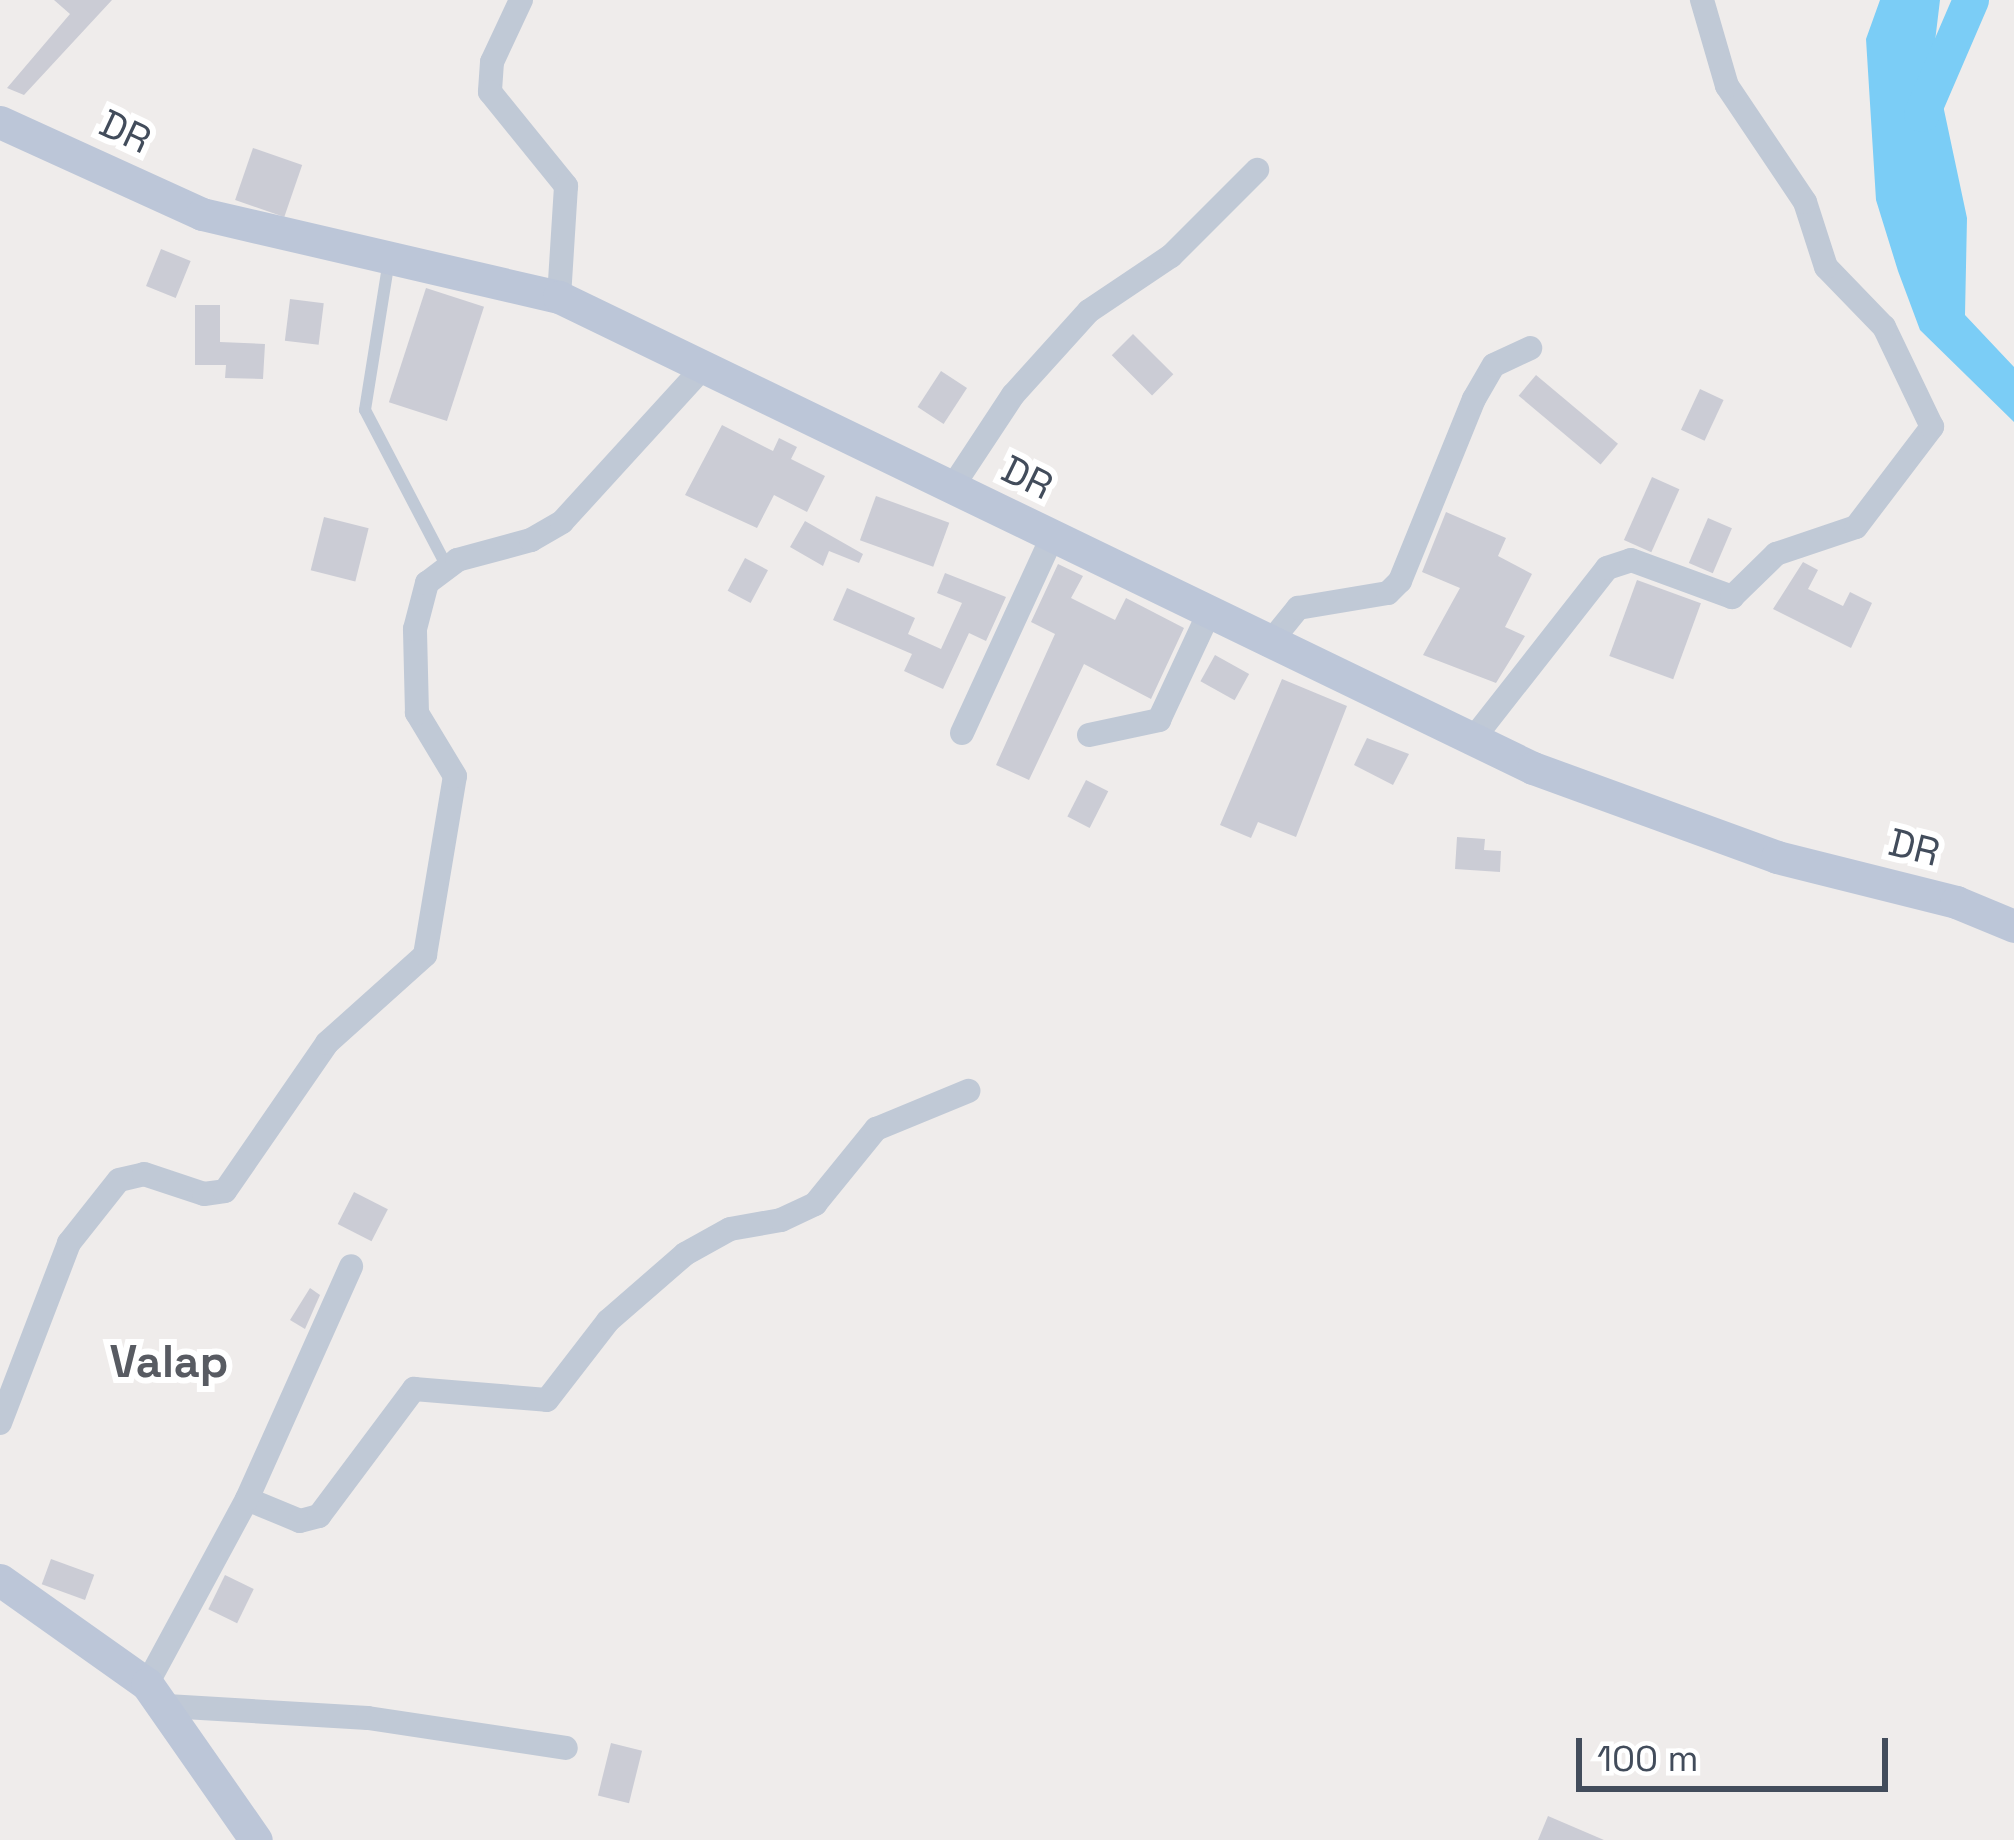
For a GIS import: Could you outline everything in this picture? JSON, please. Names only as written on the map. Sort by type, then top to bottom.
[{"type":"street","points":[[520,0],[492,62],[490,92],[566,186],[559,297]]},
{"type":"street","points":[[1473,739],[1607,568],[1631,560],[1732,597],[1776,554],[1856,527],[1931,427],[1884,327],[1826,267],[1805,202],[1726,86],[1702,0]]},
{"type":"street","name":"DR","points":[[0,122],[202,214],[559,297],[700,371],[1473,739],[1777,857],[1956,902],[2014,926]]},
{"type":"street","points":[[951,489],[1013,394],[1089,311],[1172,256],[1257,170]]},
{"type":"street","points":[[1268,645],[1298,608],[1388,593],[1400,581],[1474,399],[1494,365],[1530,348]]},
{"type":"street","points":[[0,1423],[69,1243],[119,1180],[144,1174],[204,1193],[225,1191],[328,1043],[425,955],[440,898],[454,776],[419,722],[418,602],[446,565],[532,540],[562,522],[700,371]]},
{"type":"street","points":[[962,733],[1052,538]]},
{"type":"street","points":[[1089,735],[1159,720],[1208,615]]},
{"type":"street","points":[[247,1499],[300,1521],[319,1516],[414,1389],[548,1400],[608,1321],[686,1254],[730,1229],[781,1220],[815,1204],[876,1129],[968,1090]]},
{"type":"street","points":[[157,1695],[351,1266]]},
{"type":"street","points":[[0,1580],[157,1695],[256,1840]]},
{"type":"street","points":[[157,1695],[340,1715],[566,1748]]},
{"type":"lane","points":[[389,259],[364,410],[446,565]]},
{"type":"water","points":[[1880,0],[1940,0],[1933,58],[1967,218],[1965,315],[2014,367],[2014,422],[1920,330],[1898,271],[1876,200],[1866,39]]},
{"type":"building","points":[[54,0],[112,0],[24,95],[7,88],[70,14]]},
{"type":"building","points":[[253,148],[302,165],[284,217],[235,200]]},
{"type":"building","points":[[161,249],[191,261],[176,298],[146,286]]},
{"type":"building","points":[[426,288],[484,307],[447,421],[389,402]]},
{"type":"building","points":[[290,299],[324,303],[319,345],[285,341]]},
{"type":"building","points":[[195,305],[220,305],[220,342],[265,344],[263,379],[225,378],[226,365],[195,365]]},
{"type":"building","points":[[1133,334],[1173,374],[1152,396],[1112,355]]},
{"type":"building","points":[[941,371],[967,388],[944,424],[918,407]]},
{"type":"building","points":[[1536,375],[1618,444],[1601,464],[1519,396]]},
{"type":"building","points":[[1700,389],[1724,400],[1705,441],[1681,430]]},
{"type":"building","points":[[722,425],[773,451],[779,438],[797,447],[791,459],[825,476],[807,512],[774,495],[757,528],[685,495]]},
{"type":"building","points":[[1652,477],[1679,489],[1651,552],[1624,540]]},
{"type":"building","points":[[876,496],[949,523],[933,567],[860,540]]},
{"type":"building","points":[[1446,512],[1506,538],[1498,556],[1532,574],[1505,627],[1525,636],[1496,683],[1423,655],[1460,588],[1422,572]]},
{"type":"building","points":[[324,517],[369,528],[355,581],[311,570]]},
{"type":"building","points":[[1708,518],[1732,528],[1713,573],[1689,563]]},
{"type":"building","points":[[805,521],[863,554],[859,563],[829,551],[823,566],[790,547]]},
{"type":"building","points":[[745,558],[768,570],[751,603],[728,591]]},
{"type":"building","points":[[1803,562],[1818,570],[1808,589],[1843,606],[1850,592],[1872,603],[1851,648],[1773,609]]},
{"type":"building","points":[[1058,564],[1083,576],[1071,598],[1115,620],[1126,598],[1184,628],[1151,699],[1084,664],[1029,780],[996,765],[1055,634],[1031,622]]},
{"type":"building","points":[[945,573],[1006,597],[986,641],[969,633],[943,689],[904,671],[912,654],[833,620],[847,588],[915,618],[908,634],[941,649],[962,603],[937,593]]},
{"type":"building","points":[[1637,580],[1701,603],[1673,679],[1609,656]]},
{"type":"building","points":[[1215,655],[1249,674],[1235,700],[1200,681]]},
{"type":"building","points":[[1282,679],[1347,706],[1296,837],[1258,822],[1251,838],[1220,825]]},
{"type":"building","points":[[1367,738],[1409,754],[1393,785],[1354,765]]},
{"type":"building","points":[[1086,780],[1108,791],[1090,828],[1067,817]]},
{"type":"building","points":[[1457,837],[1485,839],[1484,850],[1501,851],[1500,872],[1455,869]]},
{"type":"building","points":[[354,1192],[388,1209],[372,1241],[338,1224]]},
{"type":"building","points":[[310,1288],[320,1295],[305,1329],[290,1320]]},
{"type":"building","points":[[51,1559],[94,1575],[85,1600],[42,1584]]},
{"type":"building","points":[[225,1575],[254,1589],[237,1623],[208,1609]]},
{"type":"building","points":[[611,1743],[642,1751],[629,1803],[598,1795]]},
{"type":"building","points":[[1548,1816],[1604,1840],[1538,1840]]},
{"type":"waterway","points":[[1922,114],[1971,0]]},
{"type":"district","name":"Valap","points":[[169,1362]]}]
